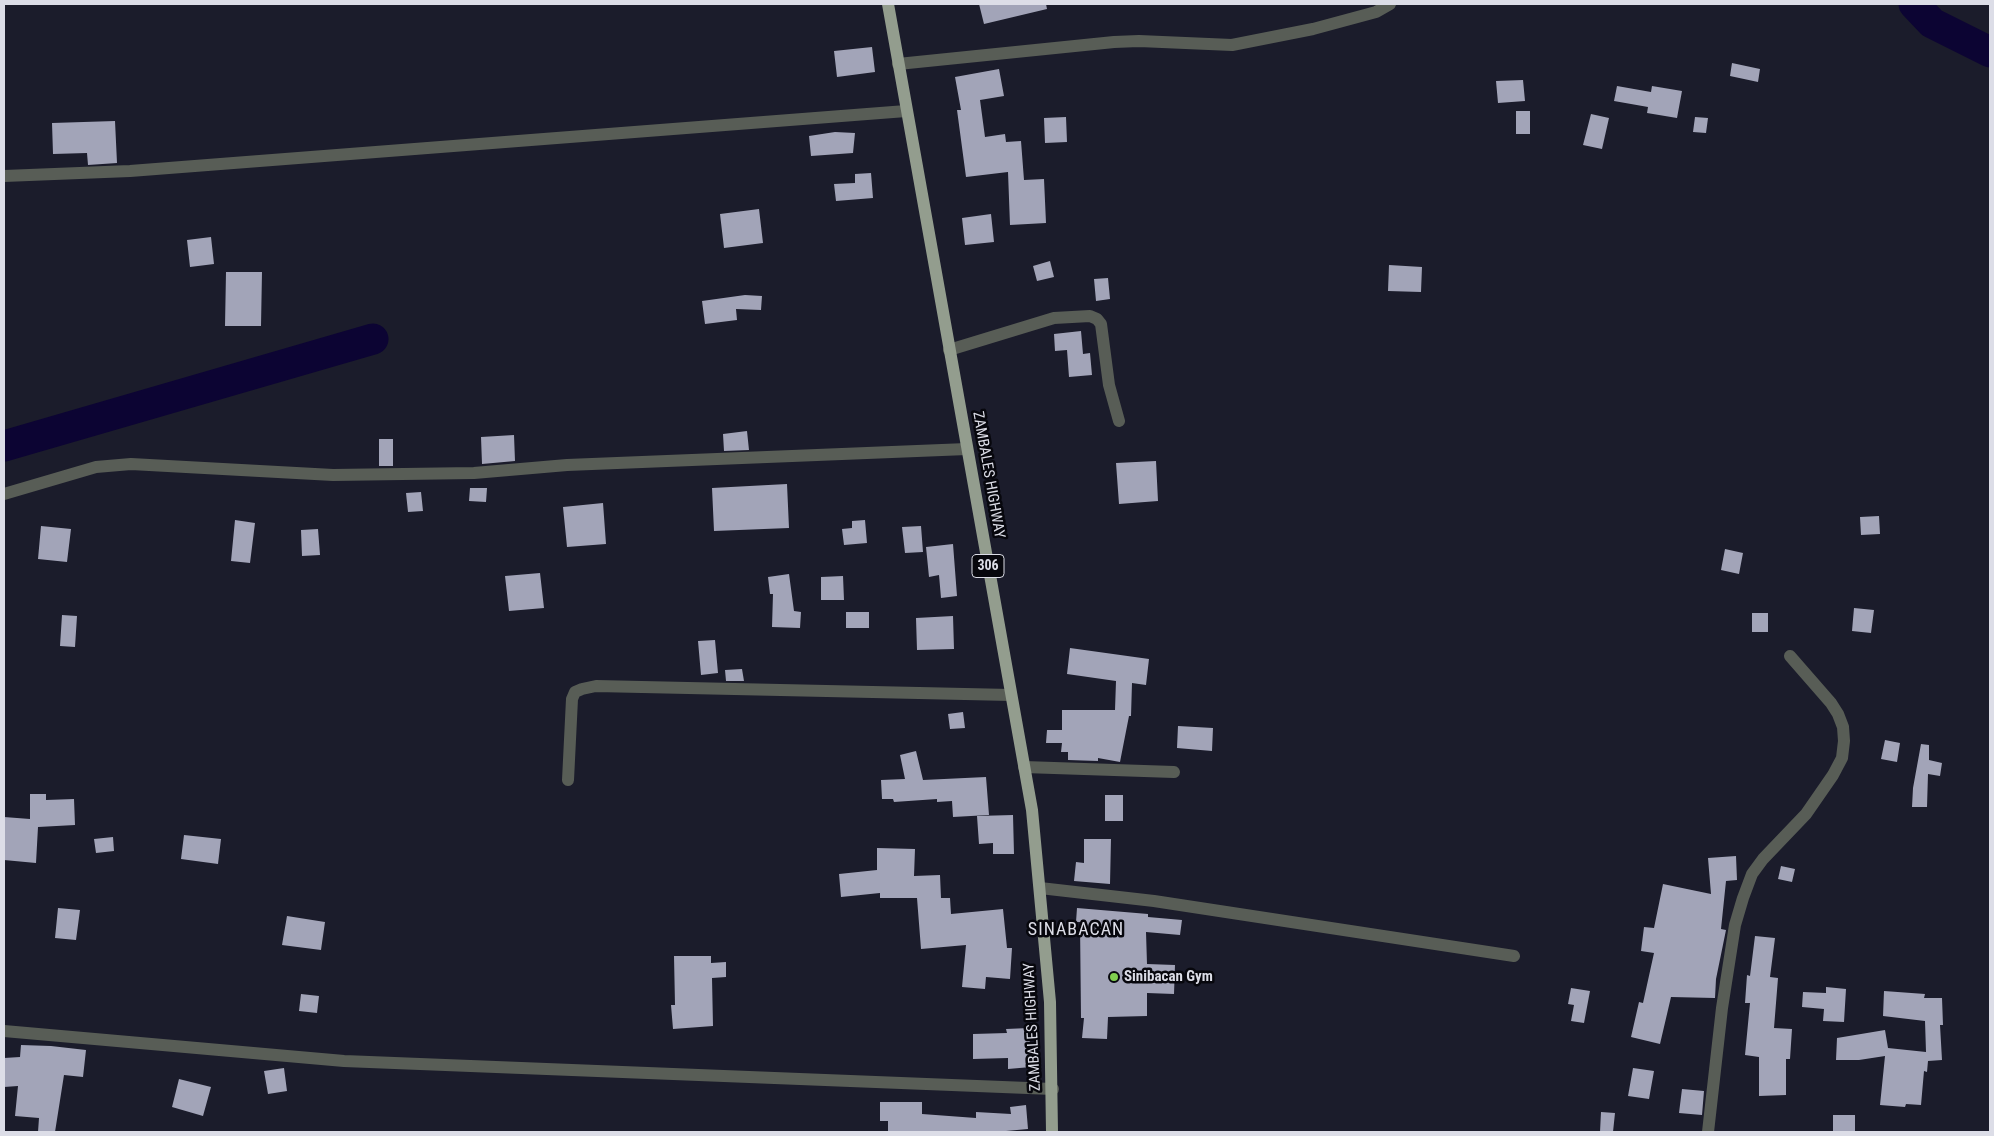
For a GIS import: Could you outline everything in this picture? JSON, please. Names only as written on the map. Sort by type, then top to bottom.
[{"type":"main road","name":"ZAMBALES HIGHWAY","points":[[888,4],[1032,810],[1050,1002],[1053,1089],[1052,1132]]},
{"type":"street","points":[[898,64],[1114,42],[1139,41],[1232,45],[1313,29],[1376,12],[1390,4]]},
{"type":"street","points":[[4,176],[130,171],[906,111]]},
{"type":"street","points":[[949,350],[1054,318],[1090,316],[1097,319],[1101,324],[1109,384],[1119,420]]},
{"type":"street","points":[[4,494],[96,467],[131,464],[334,475],[474,473],[567,465],[967,449]]},
{"type":"street","points":[[1708,1132],[1722,1008],[1735,924],[1743,898],[1752,874],[1806,814],[1833,776],[1842,758],[1844,741],[1838,714],[1831,702],[1790,656]]},
{"type":"street","points":[[568,780],[572,699],[575,692],[589,687],[1011,694]]},
{"type":"street","points":[[1024,768],[1174,772]]},
{"type":"street","points":[[1040,888],[1154,901],[1514,956]]},
{"type":"street","points":[[4,1030],[344,1060],[1053,1089]]},
{"type":"building","points":[[979,4],[1046,4],[1047,9],[984,24]]},
{"type":"building","points":[[872,47],[875,72],[837,77],[834,51]]},
{"type":"building","points":[[1732,63],[1760,69],[1758,82],[1730,76]]},
{"type":"building","points":[[999,69],[1004,96],[980,100],[985,137],[1005,134],[1006,142],[1021,141],[1024,180],[1044,179],[1046,223],[1010,225],[1008,172],[966,177],[957,110],[961,110],[955,77]]},
{"type":"building","points":[[1523,80],[1525,101],[1498,103],[1496,81]]},
{"type":"building","points":[[1617,86],[1651,92],[1652,86],[1682,91],[1677,118],[1647,113],[1648,107],[1614,101]]},
{"type":"building","points":[[1516,111],[1530,111],[1530,134],[1516,134]]},
{"type":"building","points":[[1591,114],[1609,118],[1602,149],[1583,145]]},
{"type":"building","points":[[1066,117],[1067,142],[1045,143],[1044,118]]},
{"type":"building","points":[[1695,117],[1708,118],[1706,133],[1693,132]]},
{"type":"building","points":[[115,121],[117,163],[88,165],[87,153],[53,154],[52,123]]},
{"type":"building","points":[[835,132],[855,133],[853,153],[811,156],[809,136]]},
{"type":"building","points":[[871,173],[873,198],[836,201],[834,184],[855,183],[855,174]]},
{"type":"building","points":[[759,209],[763,243],[724,248],[720,214]]},
{"type":"building","points":[[991,214],[994,242],[965,245],[962,218]]},
{"type":"building","points":[[211,237],[214,264],[190,267],[187,240]]},
{"type":"building","points":[[1050,261],[1054,277],[1037,281],[1033,266]]},
{"type":"building","points":[[1389,265],[1422,267],[1421,292],[1388,291]]},
{"type":"building","points":[[226,272],[262,272],[261,326],[225,326]]},
{"type":"building","points":[[1108,278],[1110,299],[1096,301],[1094,279]]},
{"type":"building","points":[[745,295],[762,296],[761,310],[736,309],[737,320],[705,324],[702,301]]},
{"type":"building","points":[[1081,331],[1083,354],[1090,353],[1092,375],[1069,377],[1067,350],[1055,351],[1054,334]]},
{"type":"building","points":[[747,431],[749,450],[724,451],[723,434]]},
{"type":"building","points":[[514,435],[515,461],[482,464],[481,437]]},
{"type":"building","points":[[379,439],[393,439],[393,466],[379,466]]},
{"type":"building","points":[[1156,461],[1158,501],[1119,504],[1116,463]]},
{"type":"building","points":[[787,484],[789,528],[714,531],[712,488]]},
{"type":"building","points":[[470,488],[487,488],[486,502],[469,501]]},
{"type":"building","points":[[421,492],[423,511],[408,512],[406,493]]},
{"type":"building","points":[[603,503],[606,544],[567,547],[563,507]]},
{"type":"building","points":[[1879,516],[1880,534],[1861,535],[1860,517]]},
{"type":"building","points":[[235,520],[255,523],[250,563],[231,561]]},
{"type":"building","points":[[865,520],[867,543],[844,545],[842,529],[852,528],[852,521]]},
{"type":"building","points":[[41,526],[71,529],[67,562],[38,559]]},
{"type":"building","points":[[921,526],[923,552],[905,553],[902,527]]},
{"type":"building","points":[[318,529],[320,555],[302,556],[301,530]]},
{"type":"building","points":[[953,544],[957,596],[941,598],[939,575],[929,577],[926,547]]},
{"type":"building","points":[[1725,549],[1743,553],[1739,574],[1721,570]]},
{"type":"building","points":[[540,573],[544,608],[509,611],[505,576]]},
{"type":"building","points":[[789,574],[794,611],[801,612],[800,628],[772,627],[773,594],[770,594],[768,577]]},
{"type":"building","points":[[843,576],[844,600],[821,600],[821,577]]},
{"type":"building","points":[[1854,608],[1874,610],[1871,633],[1852,631]]},
{"type":"building","points":[[846,612],[869,612],[869,628],[846,628]]},
{"type":"building","points":[[1752,613],[1768,613],[1768,632],[1752,632]]},
{"type":"building","points":[[62,615],[77,616],[75,647],[60,646]]},
{"type":"building","points":[[953,616],[954,649],[917,650],[916,618]]},
{"type":"building","points":[[715,640],[718,673],[701,675],[698,641]]},
{"type":"building","points":[[1070,648],[1149,659],[1146,685],[1132,683],[1131,716],[1129,716],[1120,762],[1098,758],[1098,761],[1068,760],[1068,752],[1061,752],[1062,743],[1046,743],[1047,730],[1062,730],[1062,710],[1115,710],[1116,681],[1067,674]]},
{"type":"building","points":[[742,669],[744,681],[726,681],[725,670]]},
{"type":"building","points":[[963,712],[965,728],[950,729],[948,714]]},
{"type":"building","points":[[1178,726],[1213,728],[1212,751],[1177,748]]},
{"type":"building","points":[[1885,740],[1900,743],[1897,762],[1881,759]]},
{"type":"building","points":[[1921,744],[1929,745],[1929,760],[1942,763],[1940,776],[1928,774],[1927,807],[1912,807],[1913,788]]},
{"type":"building","points":[[916,751],[923,780],[986,777],[989,815],[953,817],[952,801],[937,802],[937,799],[894,802],[893,799],[882,799],[881,780],[905,779],[900,755]]},
{"type":"building","points":[[30,794],[46,794],[46,800],[74,799],[75,825],[38,827],[36,863],[4,860],[4,817],[30,819]]},
{"type":"building","points":[[1105,795],[1123,795],[1123,821],[1105,821]]},
{"type":"building","points":[[1013,815],[1014,854],[993,854],[993,843],[979,844],[977,816]]},
{"type":"building","points":[[184,835],[221,839],[218,864],[181,859]]},
{"type":"building","points":[[113,837],[114,851],[96,853],[94,839]]},
{"type":"building","points":[[1084,839],[1111,839],[1110,884],[1074,881],[1076,862],[1084,863]]},
{"type":"building","points":[[877,848],[915,849],[914,876],[940,875],[941,898],[950,898],[951,914],[1003,909],[1007,948],[1012,948],[1010,979],[986,977],[985,989],[962,987],[966,945],[921,949],[917,898],[880,898],[880,893],[841,897],[839,874],[877,870]]},
{"type":"building","points":[[1736,856],[1737,880],[1726,881],[1721,929],[1726,930],[1716,979],[1715,998],[1671,997],[1660,1044],[1631,1037],[1639,1002],[1643,1003],[1654,953],[1641,951],[1644,927],[1654,928],[1663,884],[1711,894],[1708,858]]},
{"type":"building","points":[[1781,866],[1795,869],[1792,882],[1778,879]]},
{"type":"building","points":[[58,908],[80,910],[76,940],[55,938]]},
{"type":"building","points":[[1077,908],[1148,914],[1148,917],[1182,920],[1180,935],[1146,932],[1147,964],[1175,965],[1174,994],[1147,993],[1147,1016],[1108,1017],[1107,1039],[1082,1038],[1084,1018],[1081,1018],[1080,922],[1076,922]]},
{"type":"building","points":[[287,916],[325,922],[321,950],[282,945]]},
{"type":"building","points":[[1755,936],[1775,938],[1770,977],[1778,978],[1774,1028],[1792,1029],[1790,1059],[1786,1059],[1786,1095],[1759,1096],[1759,1057],[1745,1055],[1750,1003],[1745,1003],[1747,975],[1750,976]]},
{"type":"building","points":[[674,956],[711,956],[711,963],[726,962],[726,977],[712,978],[713,1026],[673,1029],[671,1005],[675,1005]]},
{"type":"building","points":[[1826,987],[1846,989],[1844,1022],[1823,1021],[1824,1009],[1802,1007],[1803,992],[1826,993]]},
{"type":"building","points":[[1571,988],[1590,991],[1584,1023],[1571,1021],[1574,1005],[1568,1004]]},
{"type":"building","points":[[1884,991],[1925,994],[1924,998],[1942,998],[1943,1025],[1940,1025],[1942,1060],[1928,1061],[1927,1072],[1924,1071],[1921,1105],[1906,1104],[1905,1107],[1880,1105],[1885,1056],[1859,1060],[1836,1060],[1837,1038],[1885,1030],[1888,1048],[1926,1052],[1925,1021],[1883,1016]]},
{"type":"building","points":[[301,994],[319,996],[317,1013],[299,1011]]},
{"type":"building","points":[[1029,1028],[1031,1067],[1008,1069],[1008,1058],[973,1059],[973,1034],[1007,1033],[1006,1029]]},
{"type":"building","points":[[21,1045],[86,1050],[83,1077],[64,1075],[55,1132],[38,1132],[39,1118],[15,1116],[18,1086],[4,1087],[4,1058],[20,1057]]},
{"type":"building","points":[[284,1068],[287,1091],[268,1094],[264,1071]]},
{"type":"building","points":[[1633,1068],[1654,1071],[1649,1099],[1628,1096]]},
{"type":"building","points":[[179,1079],[211,1087],[203,1116],[172,1107]]},
{"type":"building","points":[[1682,1089],[1704,1091],[1702,1115],[1679,1113]]},
{"type":"building","points":[[880,1102],[922,1102],[922,1114],[976,1118],[976,1112],[1011,1114],[1010,1107],[1026,1105],[1028,1129],[995,1132],[888,1132],[888,1121],[880,1121]]},
{"type":"building","points":[[1601,1112],[1615,1113],[1613,1132],[1600,1132]]},
{"type":"building","points":[[1833,1115],[1855,1115],[1855,1132],[1833,1132]]},
{"type":"waterway","points":[[1914,4],[1932,23],[1990,52]]},
{"type":"waterway","points":[[4,446],[373,339]]},
{"type":"place","name":"Sinibacan Gym","points":[[1114,977]]},
{"type":"district","name":"SINABACAN","points":[[1076,930]]}]
